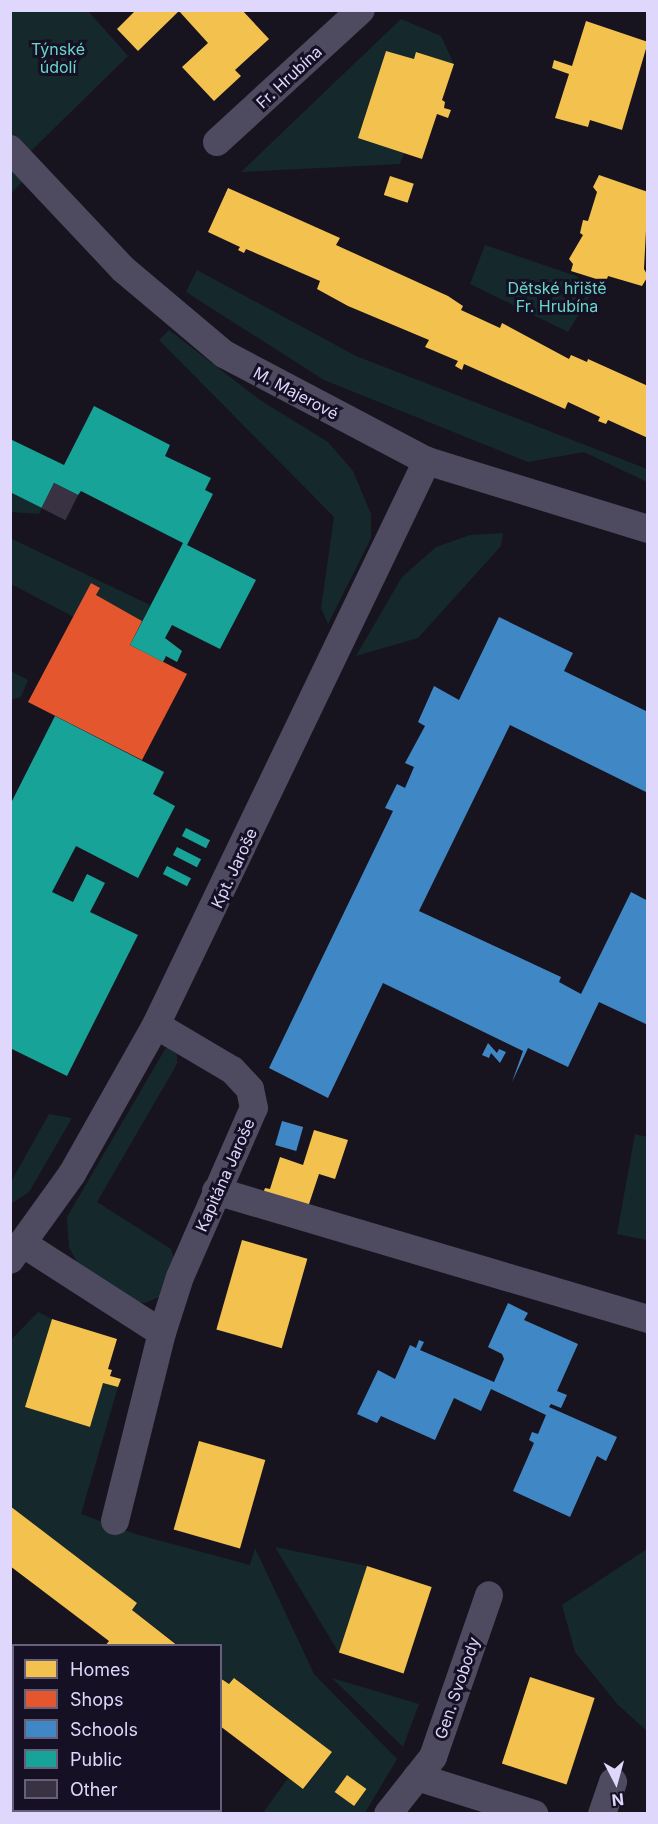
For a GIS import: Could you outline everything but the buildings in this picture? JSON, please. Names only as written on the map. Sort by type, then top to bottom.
[{"type":"street","name":"Fr. Hrubína","points":[[217,142],[361,10]]},
{"type":"street","name":"M. Majerové","points":[[10,149],[42,186],[123,269],[224,354],[427,461],[648,529]]},
{"type":"street","name":"Kpt. Jaroše","points":[[16,1251],[72,1174],[156,1026],[427,461]]},
{"type":"street","name":"Kapitána Jaroše","points":[[114,1521],[162,1333],[216,1191],[254,1108],[250,1089],[232,1070],[156,1026]]},
{"type":"street","points":[[216,1191],[648,1319]]},
{"type":"street","points":[[16,1251],[162,1333]]},
{"type":"street","name":"Gen. Svobody","points":[[388,1814],[433,1757],[489,1595]]},
{"type":"street","points":[[417,1777],[534,1814]]},
{"type":"street","points":[[602,1814],[613,1782]]},
{"type":"green space","name":"Týnské údolí","points":[[11,11],[88,11],[128,56],[30,152],[41,164],[11,193]]},
{"type":"green space","points":[[401,19],[441,36],[454,64],[417,52],[414,59],[386,51],[358,137],[404,153],[400,164],[241,172]]},
{"type":"green space","name":"Dětské hřiště Fr. Hrubína","points":[[485,245],[576,276],[592,292],[568,332],[470,284]]},
{"type":"green space","points":[[197,270],[356,356],[647,469],[647,482],[584,452],[528,462],[324,380],[186,292]]},
{"type":"green space","points":[[169,330],[260,400],[328,442],[353,471],[371,514],[371,538],[328,624],[321,608],[334,517],[159,340]]},
{"type":"green space","points":[[10,492],[42,508],[39,514],[11,512]]},
{"type":"green space","points":[[503,533],[501,546],[418,638],[356,656],[402,577],[436,547],[470,535]]},
{"type":"green space","points":[[10,538],[150,605],[142,621],[96,595],[100,588],[91,583],[74,617],[11,584]]},
{"type":"green space","points":[[11,671],[28,680],[21,697],[11,700]]},
{"type":"green space","points":[[168,1044],[177,1055],[177,1064],[97,1202],[171,1249],[178,1274],[168,1293],[145,1303],[123,1299],[80,1268],[69,1247],[67,1217]]},
{"type":"green space","points":[[49,1114],[72,1118],[29,1192],[11,1204],[11,1182]]},
{"type":"green space","points":[[635,1134],[647,1137],[647,1240],[617,1234]]},
{"type":"green space","points":[[38,1312],[52,1319],[25,1407],[90,1427],[103,1383],[118,1387],[81,1514],[135,1534],[250,1565],[255,1548],[314,1674],[397,1759],[365,1813],[263,1813],[288,1778],[304,1789],[332,1752],[235,1678],[229,1684],[222,1679],[222,1644],[177,1644],[132,1610],[137,1603],[11,1508],[11,1340]],"holes":[[[347,1775],[366,1790],[354,1806],[335,1792]]]},
{"type":"green space","points":[[275,1547],[367,1566],[339,1653]]},
{"type":"green space","points":[[647,1549],[647,1731],[618,1705],[575,1652],[562,1605]]},
{"type":"green space","points":[[332,1678],[419,1704],[403,1747]]}]
